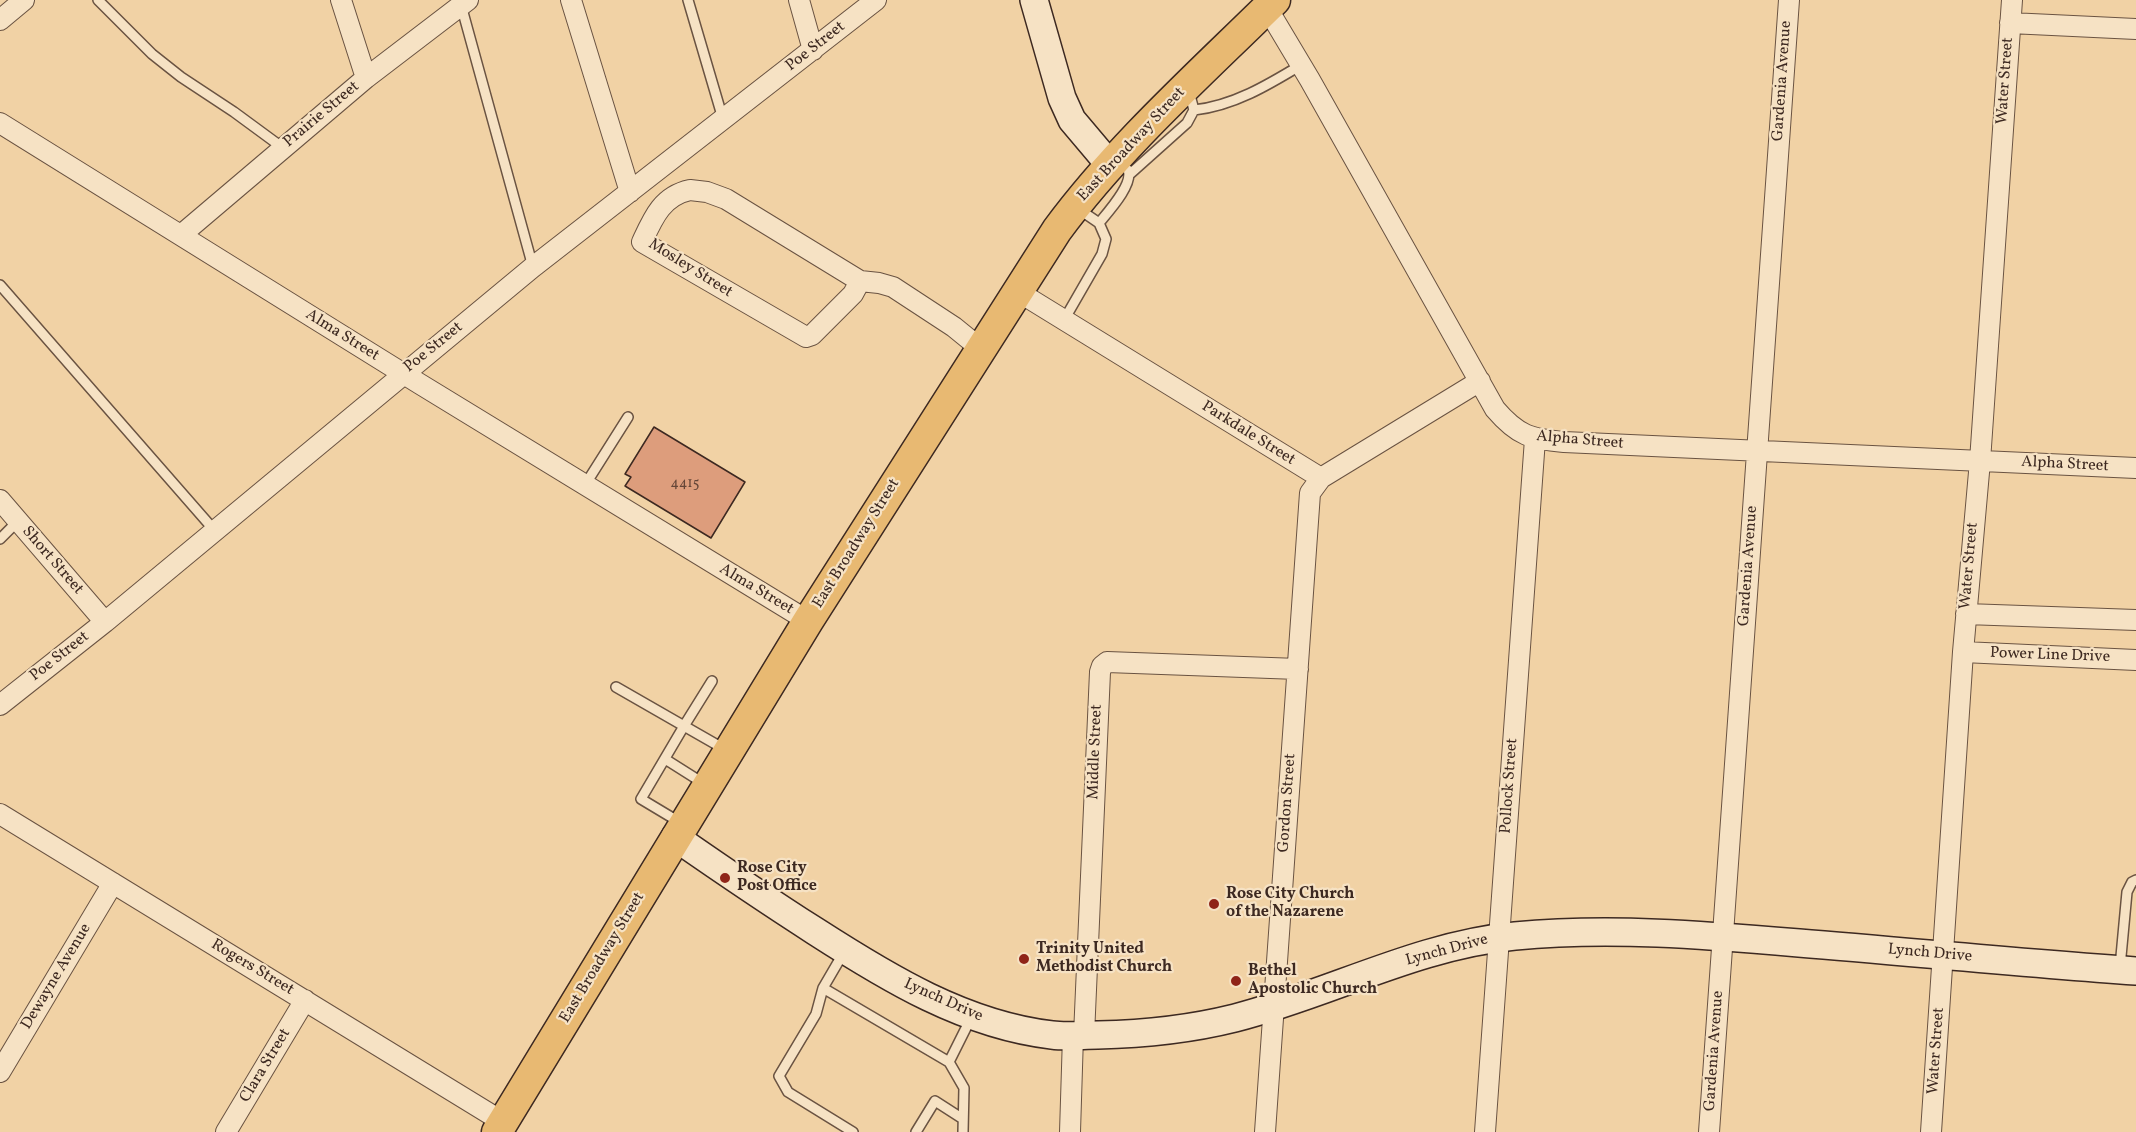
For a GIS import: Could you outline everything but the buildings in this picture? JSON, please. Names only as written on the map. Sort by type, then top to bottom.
[{"type":"main road","points":[[1034,0],[1062,98],[1072,120],[1120,165]]},
{"type":"main road","name":"East Broadway Street","points":[[501,1129],[808,621],[1017,291],[1075,206],[1189,100],[1271,4]]},
{"type":"main road","name":"Lynch Drive","points":[[679,831],[761,896],[884,974],[960,1012],[1009,1027],[1055,1036],[1167,1031],[1234,1018],[1442,950],[1499,938],[1592,932],[1723,937],[2128,970]]},
{"type":"street","points":[[0,20],[24,0]]},
{"type":"street","points":[[341,0],[366,78]]},
{"type":"street","points":[[571,0],[630,192]]},
{"type":"street","points":[[799,0],[813,50]]},
{"type":"street","name":"Poe Street","points":[[0,705],[105,622],[533,267],[876,0]]},
{"type":"street","name":"Gardenia Avenue","points":[[1709,1132],[1789,0]]},
{"type":"street","name":"Water Street","points":[[1931,1132],[1963,652],[1980,461],[2012,0]]},
{"type":"street","name":"Prairie Street","points":[[181,235],[366,78],[463,2]]},
{"type":"street","name":"Alpha Street","points":[[1271,4],[1301,65],[1480,381],[1503,418],[1526,436],[1535,440],[2136,468]]},
{"type":"street","points":[[2010,22],[2136,29]]},
{"type":"street","name":"Alma Street","points":[[0,123],[808,621]]},
{"type":"street","name":"Mosley Street","points":[[860,281],[853,294],[836,312],[812,335],[806,337],[642,242],[654,216],[674,195],[690,190],[707,192],[726,199],[759,218],[860,281],[893,287],[954,327],[981,349]]},
{"type":"street","name":"Parkdale Street","points":[[1017,291],[1321,478]]},
{"type":"street","points":[[1321,478],[1480,381]]},
{"type":"street","name":"Pollock Street","points":[[1485,1132],[1535,440]]},
{"type":"street","name":"Gordon Street","points":[[1265,1132],[1310,493],[1321,478]]},
{"type":"street","name":"Short Street","points":[[0,500],[105,622]]},
{"type":"street","points":[[1966,614],[2136,620]]},
{"type":"street","name":"Power Line Drive","points":[[1963,652],[2136,660]]},
{"type":"street","name":"Middle Street","points":[[1070,1132],[1102,666],[1107,662],[1298,669]]},
{"type":"street","name":"Rogers Street","points":[[0,814],[305,1000],[501,1129]]},
{"type":"street","name":"Dewayne Avenue","points":[[0,1072],[113,883]]},
{"type":"street","name":"Clara Street","points":[[226,1132],[305,1000]]},
{"type":"lane","points":[[98,0],[152,54],[283,148]]},
{"type":"lane","points":[[688,0],[723,120]]},
{"type":"lane","points":[[463,2],[533,267]]},
{"type":"lane","points":[[1189,100],[1220,106],[1249,94],[1301,65]]},
{"type":"lane","points":[[1099,224],[1126,187],[1120,165]]},
{"type":"lane","points":[[1064,320],[1102,255],[1106,239],[1099,224],[1075,206]]},
{"type":"lane","points":[[0,285],[215,531]]},
{"type":"lane","points":[[585,485],[628,417]]},
{"type":"lane","points":[[0,539],[18,521]]},
{"type":"lane","points":[[679,831],[641,799],[712,681]]},
{"type":"lane","points":[[616,687],[728,751]]},
{"type":"lane","points":[[664,759],[707,785]]},
{"type":"lane","points":[[2128,970],[2127,892],[2132,882],[2136,880]]},
{"type":"lane","points":[[845,950],[823,988],[816,1014],[779,1076],[788,1092],[853,1132]]},
{"type":"lane","points":[[823,988],[949,1062],[964,1088],[963,1132]]},
{"type":"lane","points":[[949,1062],[972,1016]]},
{"type":"lane","points":[[916,1132],[935,1101],[963,1119]]},
{"type":"place","name":"Rose City Post Office","points":[[725,878]]},
{"type":"place","name":"Rose City Church of the Nazarene","points":[[1214,904]]},
{"type":"place","name":"Trinity United Methodist Church","points":[[1024,959]]},
{"type":"place","name":"Bethel Apostolic Church","points":[[1236,981]]}]
